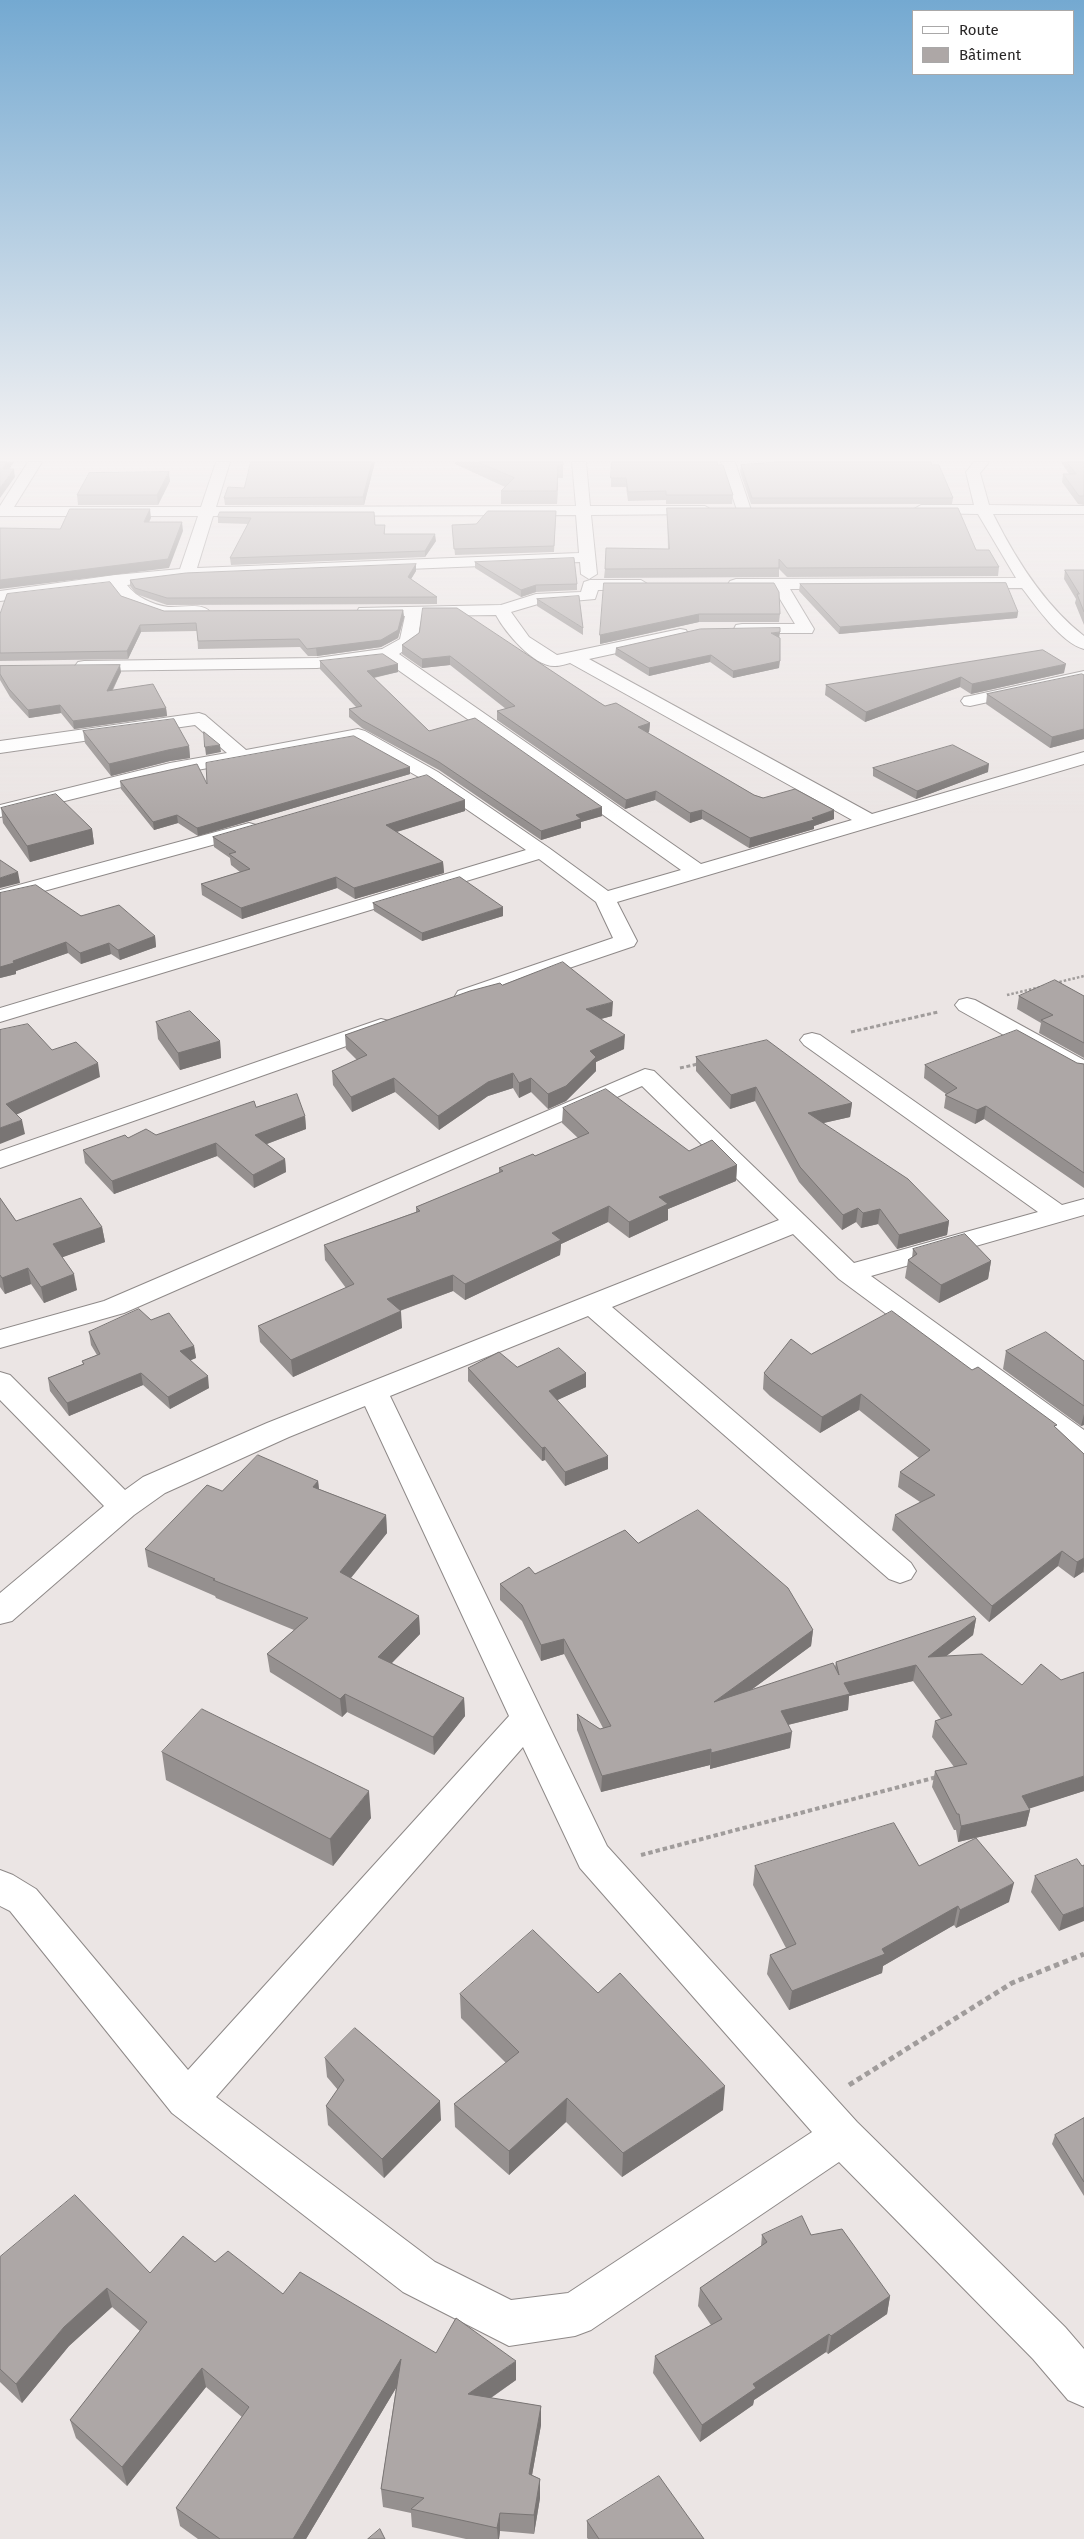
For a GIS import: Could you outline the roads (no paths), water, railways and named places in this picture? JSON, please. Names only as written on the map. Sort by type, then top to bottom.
[{"type":"street","points":[[0,596],[112,580]]},
{"type":"street","points":[[115,580],[129,599],[166,612],[215,612]]},
{"type":"street","points":[[345,612],[502,610],[536,599],[589,596],[589,580]]},
{"type":"street","points":[[719,584],[1027,583],[1070,635],[1084,644]]},
{"type":"street","points":[[728,630],[806,629],[779,584]]},
{"type":"street","points":[[590,585],[660,585]]},
{"type":"street","points":[[502,610],[512,630],[528,646],[554,661],[699,630]]},
{"type":"street","points":[[67,666],[308,663],[387,654],[408,641],[415,612]]},
{"type":"street","points":[[387,654],[698,872]]},
{"type":"street","points":[[573,657],[871,822]]},
{"type":"street","points":[[970,701],[1084,676]]},
{"type":"street","points":[[0,747],[199,719],[241,755]]},
{"type":"street","points":[[0,811],[170,770],[241,755],[358,735],[431,776],[542,852],[605,899],[626,941],[441,1005]]},
{"type":"street","points":[[605,899],[1084,758]]},
{"type":"street","points":[[403,785],[431,776]]},
{"type":"street","points":[[0,897],[270,823]]},
{"type":"street","points":[[0,1015],[542,852]]},
{"type":"street","points":[[967,1005],[1084,1070]]},
{"type":"street","points":[[0,1160],[403,1018]]},
{"type":"street","points":[[812,1040],[1058,1214]]},
{"type":"street","points":[[0,1339],[114,1307],[645,1076],[849,1272],[1084,1446]]},
{"type":"street","points":[[849,1272],[1084,1207]]},
{"type":"street","points":[[0,1612],[123,1507],[154,1485],[278,1430],[796,1223]]},
{"type":"street","points":[[592,1305],[900,1571]]},
{"type":"street","points":[[0,1382],[123,1507]]},
{"type":"street","points":[[372,1392],[593,1857],[842,2136],[1049,2344],[1084,2384]]},
{"type":"street","points":[[187,2100],[527,1719]]},
{"type":"street","points":[[0,1886],[24,1900],[187,2100],[419,2277],[510,2324],[575,2314],[842,2136]]}]
